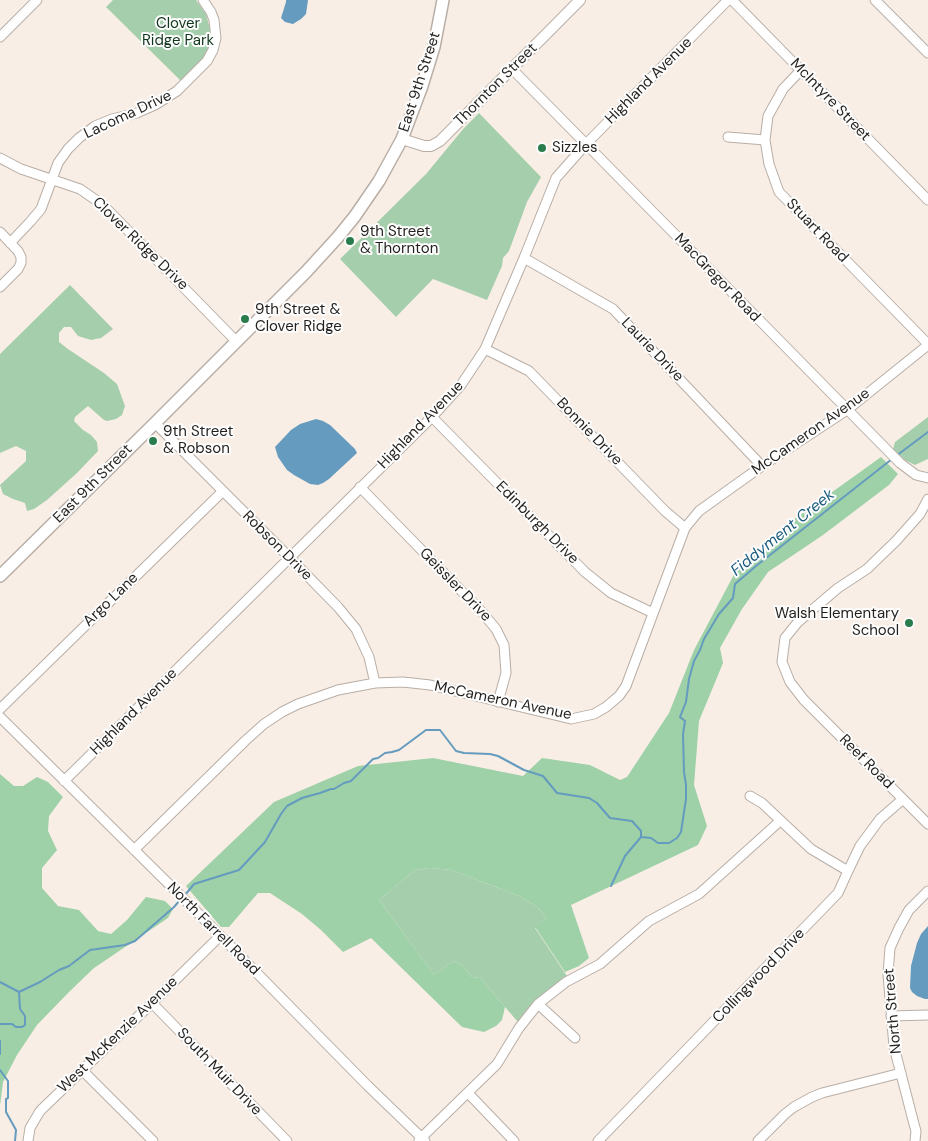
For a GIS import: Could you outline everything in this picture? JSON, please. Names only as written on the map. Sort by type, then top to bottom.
[{"type":"main road","name":"East 9th Street","points":[[0,576],[237,342],[306,272],[355,216],[379,181],[402,139],[434,47],[443,3]]},
{"type":"street","points":[[0,37],[37,0]]},
{"type":"street","name":"Lacoma Drive","points":[[10,242],[41,209],[58,163],[79,138],[95,126],[112,119],[137,113],[155,105],[177,91],[207,61],[213,50],[216,38],[211,12],[203,0]]},
{"type":"street","name":"Thornton Street","points":[[402,139],[424,146],[436,144],[580,0]]},
{"type":"street","name":"Highland Avenue","points":[[64,781],[432,417],[461,385],[485,349],[556,178],[586,144],[728,0]]},
{"type":"street","name":"McIntyre Street","points":[[732,0],[928,200]]},
{"type":"street","points":[[875,0],[928,53]]},
{"type":"street","name":"MacGregor Road","points":[[512,69],[900,463],[916,475],[928,478]]},
{"type":"street","name":"Stuart Road","points":[[801,70],[783,90],[768,116],[765,140],[769,164],[779,192],[928,345]]},
{"type":"street","points":[[728,137],[765,140]]},
{"type":"street","name":"Clover Ridge Drive","points":[[0,158],[21,169],[80,189],[104,205],[237,342]]},
{"type":"street","points":[[0,232],[18,251],[21,257],[18,269],[0,287]]},
{"type":"street","name":"Laurie Drive","points":[[524,258],[613,309],[762,466]]},
{"type":"street","name":"McCameron Avenue","points":[[134,850],[245,740],[264,724],[298,704],[338,690],[375,683],[403,682],[430,685],[571,719],[600,711],[613,702],[626,686],[685,528],[699,510],[847,410],[928,345]]},
{"type":"street","name":"Bonnie Drive","points":[[485,349],[529,371],[665,511],[685,528]]},
{"type":"street","name":"Edinburgh Drive","points":[[432,417],[585,572],[611,593],[653,613]]},
{"type":"street","name":"Robson Drive","points":[[155,423],[290,558],[356,629],[369,657],[375,683]]},
{"type":"street","name":"Geissler Drive","points":[[360,487],[481,611],[496,629],[504,646],[506,673],[498,702]]},
{"type":"street","name":"Argo Lane","points":[[0,709],[223,491]]},
{"type":"street","name":"Reef Road","points":[[928,499],[920,514],[896,541],[866,569],[838,588],[798,622],[785,638],[782,662],[790,682],[804,700],[928,824]]},
{"type":"street","name":"North Farrell Road","points":[[0,717],[421,1140]]},
{"type":"street","points":[[750,796],[762,803],[811,849],[848,871]]},
{"type":"street","name":"Collingwood Drive","points":[[598,1141],[838,893],[860,846],[880,819],[903,799]]},
{"type":"street","points":[[421,1140],[500,1060],[519,1028],[538,1004],[566,982],[600,964],[649,921],[699,894],[780,821]]},
{"type":"street","name":"North Street","points":[[915,1141],[916,1131],[894,1047],[888,974],[890,948],[898,928],[909,910],[928,891]]},
{"type":"street","name":"West McKenzie Avenue","points":[[28,1141],[30,1128],[40,1111],[220,936]]},
{"type":"street","name":"South Muir Drive","points":[[152,1004],[286,1141]]},
{"type":"street","points":[[538,1004],[575,1038]]},
{"type":"street","points":[[891,1016],[928,1015]]},
{"type":"street","points":[[82,1070],[154,1141]]},
{"type":"street","points":[[758,1141],[785,1114],[812,1097],[901,1073]]},
{"type":"street","points":[[468,1093],[514,1141]]},
{"type":"green space","name":"Clover Ridge Park","points":[[113,0],[196,0],[206,14],[210,29],[209,46],[205,55],[181,81],[106,7]]},
{"type":"green space","points":[[479,113],[541,177],[527,202],[509,251],[503,258],[502,266],[487,300],[433,279],[396,317],[340,259],[426,174]]},
{"type":"green space","points":[[70,285],[113,329],[101,338],[91,340],[78,336],[71,327],[64,327],[59,333],[59,342],[117,384],[125,406],[122,415],[107,421],[88,406],[75,417],[74,421],[97,442],[98,451],[47,500],[34,509],[27,511],[25,503],[3,494],[0,485],[26,461],[26,451],[16,446],[0,453],[0,354]]},
{"type":"green space","points":[[928,417],[928,459],[915,465],[905,460],[893,449],[895,442]]},
{"type":"green space","points":[[881,457],[898,474],[889,485],[823,535],[768,572],[742,609],[720,648],[723,663],[699,721],[694,785],[707,826],[698,845],[571,905],[589,958],[579,966],[565,972],[535,927],[546,918],[536,906],[519,896],[452,870],[430,868],[415,870],[379,900],[434,975],[453,961],[461,964],[472,977],[480,978],[505,1007],[502,1020],[496,1026],[484,1032],[462,1027],[371,938],[343,952],[302,914],[270,893],[258,893],[229,927],[221,927],[186,886],[274,802],[358,766],[433,758],[523,776],[542,758],[590,765],[620,780],[627,777],[669,713],[694,650],[738,567],[789,523]]},
{"type":"green space","points":[[0,774],[14,786],[23,786],[37,777],[48,782],[63,797],[49,816],[48,831],[57,850],[42,868],[42,888],[58,906],[79,910],[98,931],[111,934],[127,920],[146,897],[165,901],[173,909],[168,918],[94,968],[37,1025],[17,1055],[3,1082],[0,1106]]},
{"type":"green space","points":[[430,868],[452,870],[519,896],[536,906],[546,918],[535,928],[567,976],[541,996],[518,1022],[480,978],[472,977],[461,964],[453,961],[434,975],[379,900],[415,870]]},
{"type":"water","points":[[286,0],[308,0],[306,14],[293,24],[285,22],[281,18]]},
{"type":"water","points":[[316,419],[330,425],[357,453],[329,479],[318,485],[310,484],[287,470],[278,457],[275,447],[291,430],[300,424]]},
{"type":"water","points":[[928,926],[928,999],[925,999],[917,996],[910,988],[911,966],[917,943],[921,934]]},
{"type":"waterway","name":"Fiddyment Creek","points":[[896,456],[928,432]]},
{"type":"waterway","name":"Fiddyment Creek","points":[[641,837],[651,838],[658,843],[669,843],[677,838],[681,832],[686,785],[683,734],[685,721],[680,717],[686,702],[694,661],[704,639],[719,614],[733,598],[735,584],[892,459]]},
{"type":"waterway","name":"Fiddyment Creek","points":[[185,895],[194,884],[239,870],[265,842],[287,806],[302,798],[334,789],[351,781],[373,759],[385,753],[399,750],[426,730],[440,730],[456,751],[498,756],[524,770],[543,776],[557,793],[589,798],[597,803],[610,818],[632,821],[641,831],[641,837]]},
{"type":"waterway","points":[[611,886],[625,856],[641,837]]},
{"type":"waterway","name":"Fiddyment Creek","points":[[19,992],[69,966],[90,950],[125,945],[135,941],[180,900]]},
{"type":"waterway","points":[[0,982],[19,992]]},
{"type":"waterway","name":"Fiddyment Creek","points":[[0,1024],[12,1024],[16,1027],[25,1025],[25,1016],[20,1009],[19,992]]},
{"type":"waterway","name":"Fiddyment Creek","points":[[0,1041],[0,1054]]},
{"type":"waterway","name":"Fiddyment Creek","points":[[0,1070],[8,1081],[6,1112],[16,1130],[15,1141]]},
{"type":"place","name":"Sizzles","points":[[542,148]]},
{"type":"place","name":"9th Street & Thornton","points":[[350,241]]},
{"type":"place","name":"9th Street & Clover Ridge","points":[[245,319]]},
{"type":"place","name":"9th Street & Robson","points":[[153,441]]},
{"type":"place","name":"Walsh Elementary School","points":[[909,623]]}]
